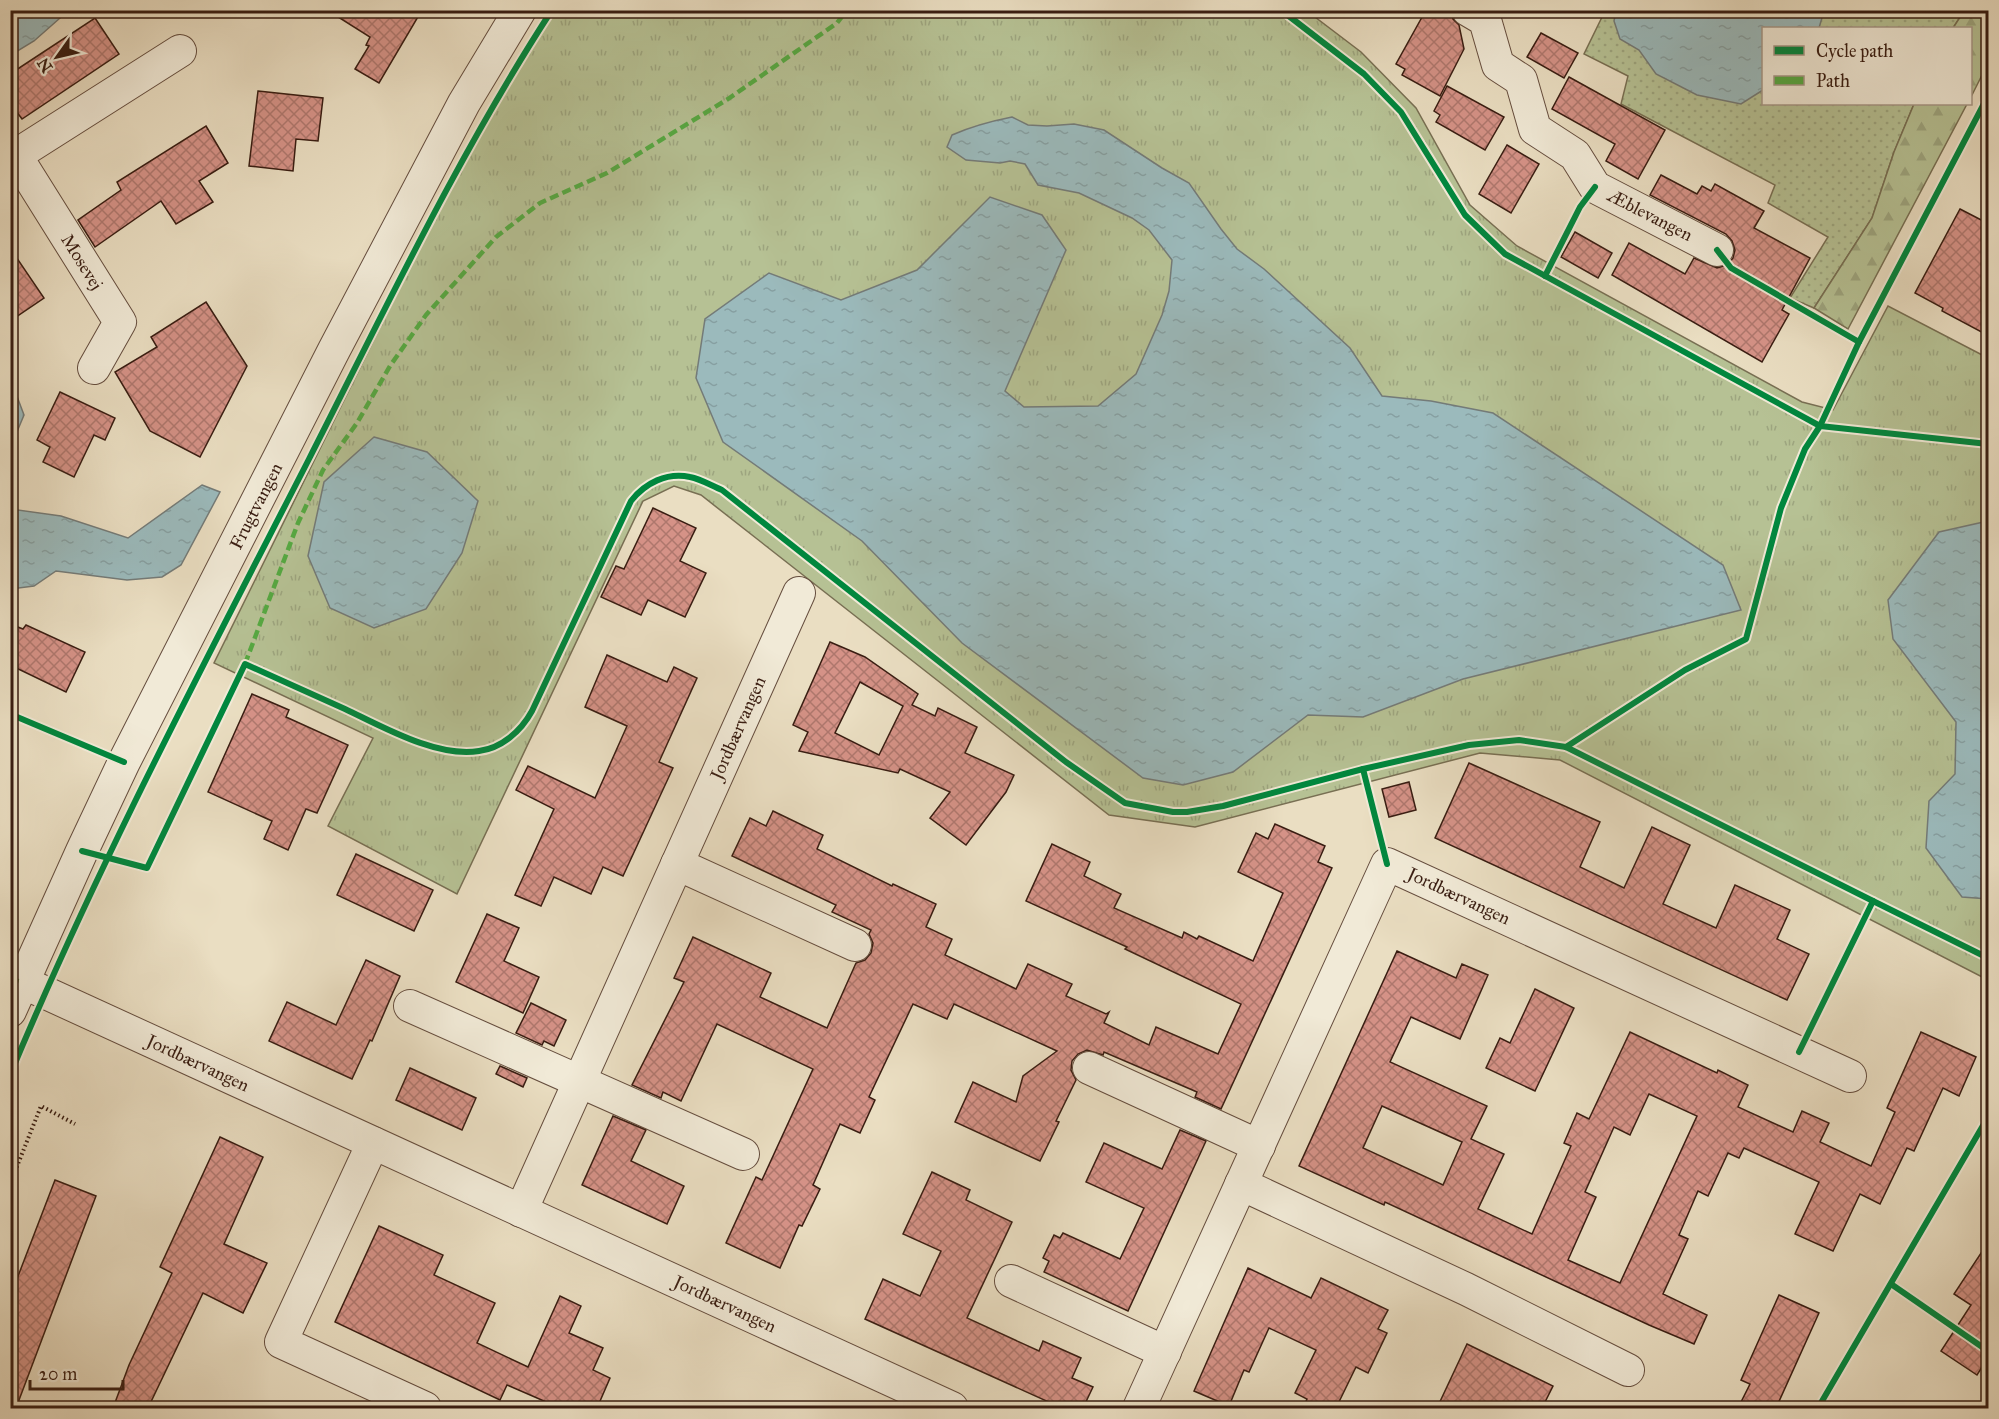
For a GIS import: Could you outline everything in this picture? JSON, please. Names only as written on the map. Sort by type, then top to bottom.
[{"type":"street","name":"Frugtvangen","points":[[10,1011],[124,762],[334,350],[464,103],[520,10]]},
{"type":"street","name":"Æblevangen","points":[[1468,10],[1485,20],[1498,65],[1521,80],[1535,129],[1575,155],[1595,187],[1717,250]]},
{"type":"street","name":"Mosevej","points":[[94,368],[120,322],[13,158],[180,51]]},
{"type":"street","name":"Jordbærvangen","points":[[521,1211],[799,593]]},
{"type":"street","points":[[677,864],[855,945]]},
{"type":"street","name":"Jordbærvangen","points":[[1139,1408],[1387,864],[1850,1076]]},
{"type":"street","name":"Jordbærvangen","points":[[22,982],[521,1211],[935,1405]]},
{"type":"street","points":[[410,1006],[743,1154]]},
{"type":"street","points":[[1089,1068],[1259,1146]]},
{"type":"street","points":[[373,1143],[281,1342],[425,1408]]},
{"type":"street","points":[[1241,1184],[1466,1290],[1628,1370]]},
{"type":"street","points":[[1011,1281],[1165,1352]]},
{"type":"path","points":[[10,1184],[41,1106],[75,1124]]},
{"type":"green space","points":[[556,11],[1307,11],[1361,52],[1416,108],[1470,205],[1517,246],[1802,402],[1833,410],[1888,306],[1988,358],[1988,980],[1560,760],[1480,753],[1195,827],[1109,815],[701,495],[674,486],[643,501],[457,894],[328,826],[373,738],[214,663],[489,107]]},
{"type":"green space","points":[[1605,11],[1964,11],[1954,27],[1762,27],[1762,105],[1914,105],[1894,152],[1872,218],[1814,308],[1790,298],[1828,237],[1768,203],[1775,185],[1621,104],[1628,76],[1584,54]]},
{"type":"green space","points":[[1964,11],[1988,11],[1988,63],[1972,95],[1972,27],[1954,27]]},
{"type":"green space","points":[[1914,105],[1966,105],[1848,329],[1814,308],[1872,218],[1894,152]]},
{"type":"water","points":[[11,10],[68,11],[34,41],[11,55]]},
{"type":"water","points":[[1616,10],[1824,11],[1819,27],[1762,27],[1762,91],[1741,104],[1697,95],[1656,74],[1639,50],[1620,39],[1614,21]]},
{"type":"water","points":[[1012,117],[1028,125],[1074,124],[1104,130],[1189,183],[1237,249],[1264,269],[1350,348],[1382,396],[1431,401],[1493,413],[1723,565],[1741,610],[1463,679],[1363,717],[1308,715],[1233,772],[1183,785],[1143,778],[962,643],[862,541],[723,442],[696,378],[705,319],[769,273],[841,300],[917,270],[990,197],[1042,215],[1066,250],[1005,391],[1024,407],[1098,406],[1136,374],[1162,315],[1169,291],[1172,260],[1149,230],[1132,218],[1079,193],[1038,185],[1025,164],[1010,161],[1000,163],[966,160],[947,147],[952,135],[981,124]]},
{"type":"water","points":[[11,385],[24,415],[11,446]]},
{"type":"water","points":[[374,437],[427,452],[478,501],[462,553],[426,609],[374,628],[330,608],[308,556],[324,482]]},
{"type":"water","points":[[202,485],[220,492],[181,565],[162,577],[127,580],[56,571],[34,586],[11,589],[11,509],[61,516],[128,538]]},
{"type":"water","points":[[1988,521],[1988,899],[1962,897],[1926,848],[1929,801],[1955,774],[1956,722],[1893,639],[1888,600],[1939,532]]},
{"type":"building","points":[[327,10],[422,10],[379,83],[355,69],[369,46],[366,45],[370,37]]},
{"type":"building","points":[[1426,10],[1450,10],[1453,19],[1459,25],[1464,49],[1440,96],[1402,75],[1405,69],[1396,64]]},
{"type":"building","points":[[95,18],[119,54],[22,119],[10,103],[10,74]]},
{"type":"building","points":[[1541,33],[1578,53],[1564,78],[1527,57]]},
{"type":"building","points":[[1569,77],[1665,130],[1638,179],[1606,161],[1615,144],[1552,109]]},
{"type":"building","points":[[1447,86],[1504,117],[1485,150],[1436,122],[1440,115],[1434,111]]},
{"type":"building","points":[[258,91],[323,98],[318,141],[296,139],[293,171],[249,166]]},
{"type":"building","points":[[206,126],[228,163],[199,181],[213,202],[176,224],[161,201],[95,247],[78,220],[121,190],[117,182]]},
{"type":"building","points":[[1507,145],[1539,164],[1511,213],[1479,194]]},
{"type":"building","points":[[1661,175],[1697,194],[1702,186],[1711,191],[1715,184],[1764,211],[1754,228],[1810,258],[1782,310],[1789,314],[1762,362],[1612,275],[1629,243],[1685,274],[1694,258],[1717,268],[1727,265],[1733,258],[1735,250],[1726,234],[1650,195]]},
{"type":"building","points":[[1960,209],[1989,224],[1989,336],[1942,311],[1943,308],[1915,293]]},
{"type":"building","points":[[1575,232],[1612,253],[1598,278],[1561,257]]},
{"type":"building","points":[[10,248],[44,298],[10,321]]},
{"type":"building","points":[[206,302],[247,366],[200,457],[150,431],[115,372],[157,347],[151,337]]},
{"type":"building","points":[[60,392],[115,418],[105,440],[94,435],[74,477],[43,462],[50,447],[37,440]]},
{"type":"building","points":[[653,508],[696,528],[680,561],[706,573],[685,617],[648,600],[641,615],[601,597],[616,566],[624,569]]},
{"type":"building","points":[[10,624],[23,629],[26,625],[85,652],[66,692],[10,665]]},
{"type":"building","points":[[830,642],[865,657],[918,694],[912,705],[935,716],[938,708],[977,727],[965,753],[1014,775],[1006,792],[966,845],[930,818],[950,792],[900,769],[898,773],[799,751],[808,732],[793,725]],"holes":[[[860,682],[903,706],[879,755],[835,733]]]},
{"type":"building","points":[[607,655],[667,682],[674,667],[697,678],[659,762],[673,768],[623,876],[603,867],[591,894],[554,877],[541,906],[515,895],[554,809],[516,790],[528,766],[595,798],[627,726],[585,707]]},
{"type":"building","points":[[252,694],[289,710],[286,717],[348,745],[317,813],[306,809],[288,850],[264,839],[272,821],[208,792]]},
{"type":"building","points":[[1469,763],[1600,822],[1580,867],[1624,888],[1652,827],[1690,845],[1663,904],[1716,928],[1735,885],[1790,910],[1777,939],[1809,954],[1787,1000],[1435,838]]},
{"type":"building","points":[[1409,782],[1416,810],[1389,817],[1382,789]]},
{"type":"building","points":[[773,811],[823,835],[817,849],[892,886],[893,884],[936,904],[926,927],[952,939],[945,955],[1016,989],[1028,964],[1072,984],[1066,996],[1106,1014],[1109,1012],[1104,1023],[1149,1045],[1156,1027],[1218,1054],[1241,1004],[1125,949],[1127,947],[1026,901],[1052,844],[1090,862],[1084,876],[1121,894],[1114,908],[1182,938],[1184,932],[1197,939],[1199,936],[1253,961],[1283,893],[1238,872],[1256,833],[1268,839],[1275,824],[1325,846],[1318,862],[1332,868],[1221,1109],[1195,1097],[1197,1092],[1104,1052],[1103,1055],[1087,1050],[1078,1054],[1072,1061],[1071,1070],[1076,1080],[1040,1161],[955,1122],[973,1082],[1016,1102],[1023,1076],[1057,1051],[954,1004],[947,1019],[913,1004],[869,1097],[875,1100],[860,1133],[840,1124],[813,1185],[820,1189],[802,1226],[799,1225],[780,1268],[726,1243],[756,1177],[762,1180],[813,1069],[717,1024],[681,1101],[663,1092],[661,1098],[632,1085],[684,982],[674,978],[693,937],[771,973],[760,997],[827,1028],[856,963],[865,960],[871,953],[873,943],[869,934],[871,930],[832,912],[836,905],[732,856],[750,818],[766,826]]},
{"type":"building","points":[[356,854],[433,890],[414,931],[337,895]]},
{"type":"building","points":[[487,914],[519,928],[504,961],[539,977],[523,1013],[456,982]]},
{"type":"building","points":[[1397,951],[1456,978],[1462,964],[1488,975],[1460,1039],[1411,1017],[1390,1062],[1487,1106],[1471,1139],[1504,1154],[1478,1209],[1532,1234],[1571,1146],[1564,1143],[1577,1113],[1589,1119],[1630,1032],[1748,1085],[1738,1107],[1793,1132],[1802,1111],[1829,1123],[1820,1142],[1871,1166],[1895,1112],[1887,1108],[1921,1032],[1976,1057],[1959,1096],[1943,1088],[1914,1151],[1907,1148],[1880,1204],[1860,1194],[1833,1251],[1795,1234],[1819,1182],[1744,1148],[1739,1158],[1728,1153],[1708,1196],[1698,1191],[1679,1235],[1688,1239],[1663,1294],[1707,1315],[1694,1344],[1385,1202],[1384,1205],[1299,1166]],"holes":[[[1649,1094],[1697,1116],[1620,1283],[1568,1260],[1596,1197],[1585,1192],[1614,1127],[1630,1135]],[[1382,1106],[1462,1142],[1443,1185],[1363,1148]]]},
{"type":"building","points":[[366,960],[400,976],[372,1041],[370,1040],[352,1079],[269,1041],[287,1002],[336,1025]]},
{"type":"building","points":[[1535,989],[1574,1008],[1535,1091],[1486,1068],[1500,1038],[1510,1043]]},
{"type":"building","points":[[531,1003],[566,1020],[554,1046],[544,1041],[542,1045],[516,1033]]},
{"type":"building","points":[[500,1066],[527,1078],[523,1087],[496,1074]]},
{"type":"building","points":[[410,1068],[476,1098],[462,1130],[396,1100]]},
{"type":"building","points":[[613,1116],[646,1130],[631,1161],[684,1186],[667,1224],[582,1185]]},
{"type":"building","points":[[1180,1130],[1206,1141],[1128,1311],[1044,1272],[1049,1261],[1043,1258],[1054,1235],[1060,1238],[1063,1233],[1120,1259],[1144,1208],[1086,1182],[1104,1143],[1162,1169]]},
{"type":"building","points":[[220,1137],[263,1157],[224,1244],[267,1263],[243,1313],[203,1293],[148,1408],[113,1408],[129,1365],[172,1273],[160,1267]]},
{"type":"building","points":[[932,1172],[970,1190],[966,1200],[1012,1222],[967,1318],[1039,1351],[1043,1341],[1081,1358],[1072,1378],[1093,1387],[1083,1408],[1062,1408],[865,1319],[883,1279],[920,1296],[941,1251],[903,1234]]},
{"type":"building","points":[[55,1180],[96,1196],[16,1408],[10,1408],[10,1297]]},
{"type":"building","points":[[379,1226],[443,1255],[434,1275],[495,1303],[477,1343],[528,1367],[560,1296],[581,1306],[569,1333],[603,1348],[593,1370],[610,1378],[597,1408],[560,1408],[507,1385],[500,1400],[335,1322]]},
{"type":"building","points":[[1989,1241],[1989,1356],[1977,1375],[1941,1351],[1971,1305],[1954,1294]]},
{"type":"building","points":[[1248,1268],[1311,1298],[1321,1278],[1388,1310],[1378,1329],[1387,1333],[1368,1373],[1356,1367],[1336,1408],[1303,1408],[1307,1399],[1295,1393],[1316,1350],[1269,1328],[1249,1372],[1244,1370],[1229,1406],[1194,1391]]},
{"type":"building","points":[[1779,1295],[1819,1313],[1776,1408],[1738,1408],[1750,1384],[1741,1380]]},
{"type":"building","points":[[1467,1344],[1553,1386],[1542,1408],[1437,1408]]},
{"type":"marked path","points":[[245,664],[298,523],[323,470],[357,423],[390,366],[426,315],[496,237],[540,203],[607,173],[728,99],[837,23],[847,10]]},
{"type":"marked path","points":[[10,979],[22,982]]},
{"type":"cycle path","points":[[10,1075],[79,918],[192,687],[424,232],[486,119],[552,10]]},
{"type":"cycle path","points":[[1281,10],[1364,74],[1401,112],[1465,215],[1505,254],[1820,426],[1988,444]]},
{"type":"cycle path","points":[[1566,747],[1685,670],[1746,639],[1781,508],[1805,449],[1820,426],[1859,342],[1988,96]]},
{"type":"cycle path","points":[[1545,276],[1580,207],[1595,187]]},
{"type":"cycle path","points":[[1717,250],[1731,268],[1859,342]]},
{"type":"cycle path","points":[[82,851],[147,868],[245,664],[428,746],[463,752],[479,751],[503,742],[516,732],[532,711],[631,501],[657,480],[681,476],[698,479],[722,490],[1066,762],[1125,803],[1173,812],[1187,812],[1223,806],[1363,769],[1469,745],[1519,740],[1566,747],[1988,958]]},
{"type":"cycle path","points":[[10,714],[124,762]]},
{"type":"cycle path","points":[[1363,769],[1387,864]]},
{"type":"cycle path","points":[[1799,1052],[1873,901]]},
{"type":"cycle path","points":[[1818,1408],[1988,1117]]},
{"type":"cycle path","points":[[1891,1284],[1988,1351]]}]
